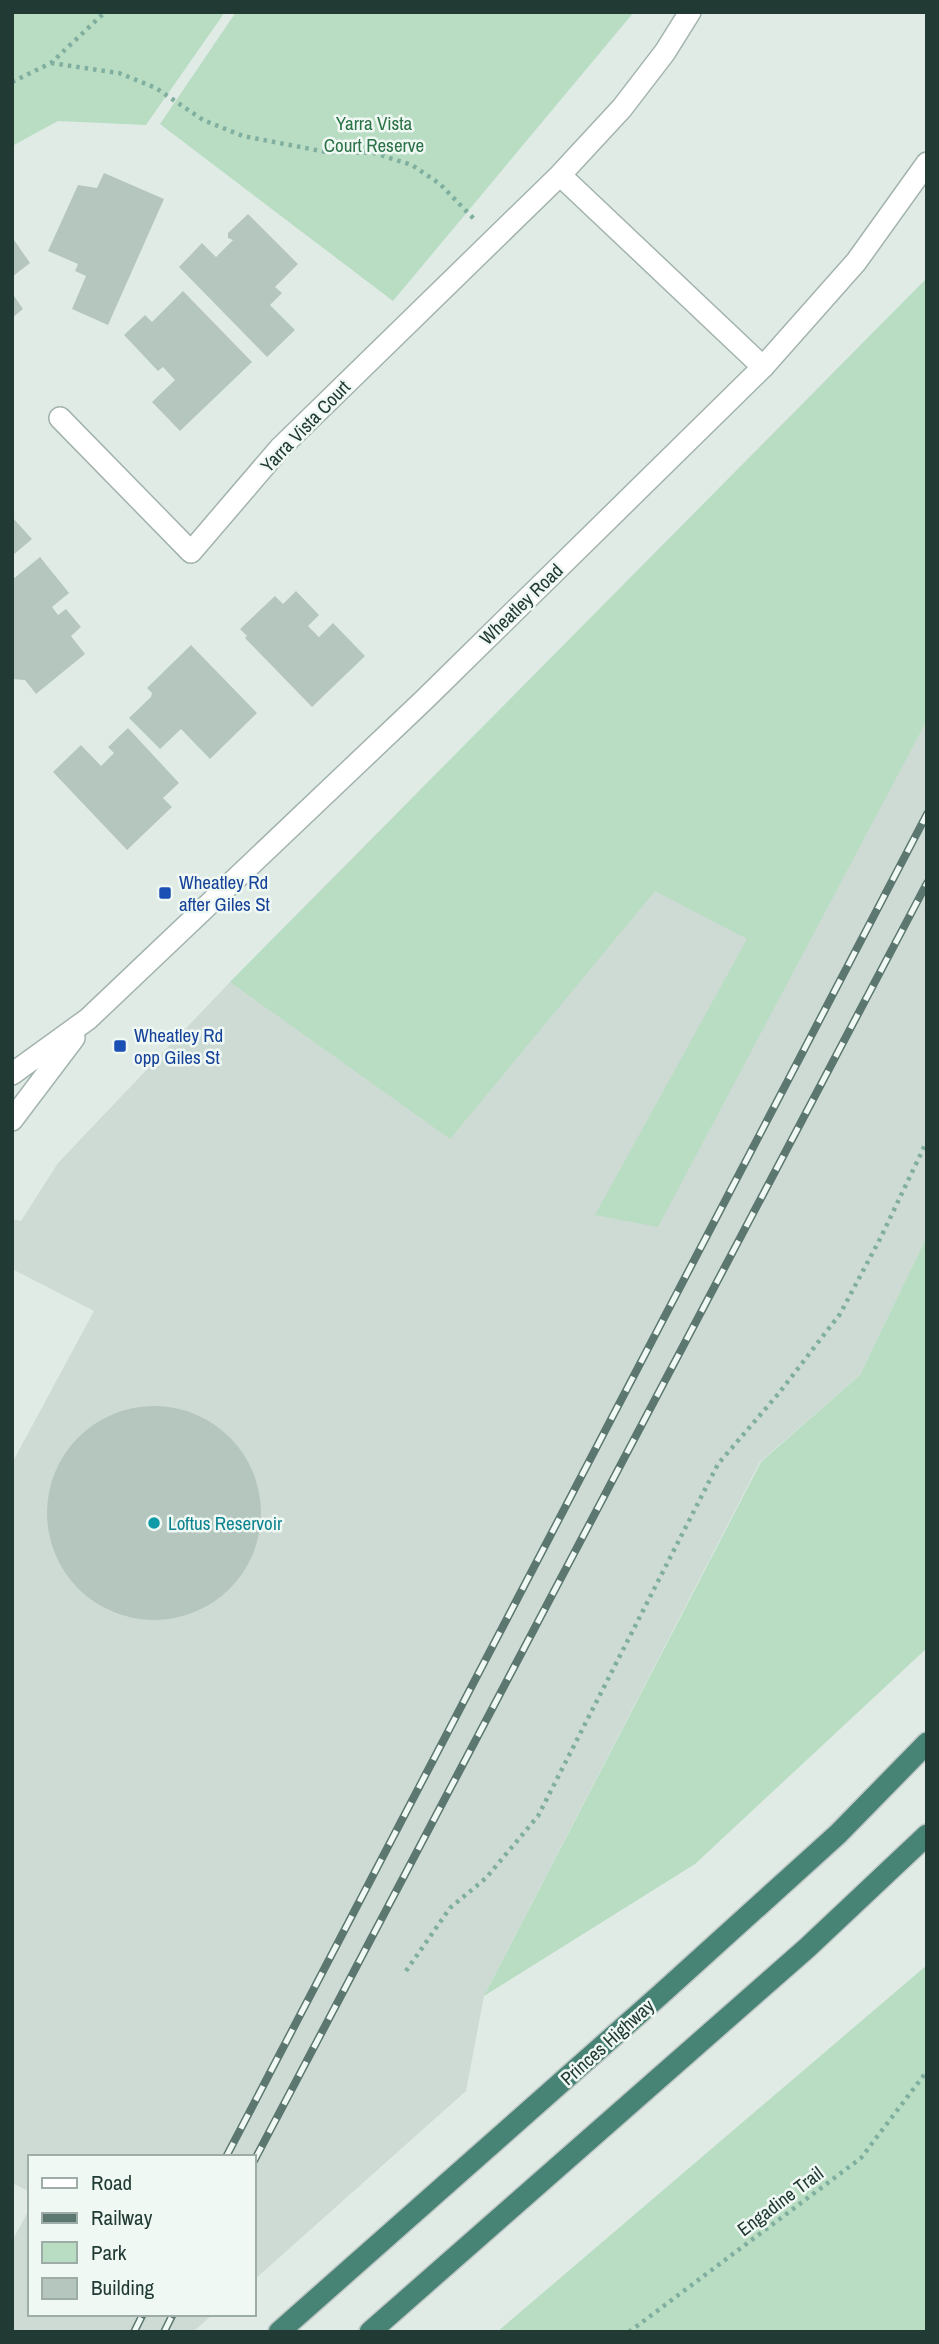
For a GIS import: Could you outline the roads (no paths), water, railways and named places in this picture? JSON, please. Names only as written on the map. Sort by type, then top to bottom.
[{"type":"highway","name":"Princes Highway","points":[[279,2332],[808,1861],[927,1743]]},
{"type":"highway","points":[[370,2332],[807,1948],[927,1835]]},
{"type":"street","name":"Yarra Vista Court","points":[[60,418],[191,552],[280,448],[559,175],[622,108],[665,52],[690,12]]},
{"type":"street","name":"Wheatley Road","points":[[12,1074],[88,1020],[434,690],[763,367],[856,262],[927,163]]},
{"type":"street","points":[[559,175],[763,367]]},
{"type":"street","name":"Wheatley Road","points":[[12,1120],[88,1020]]},
{"type":"railway","points":[[227,2155],[927,814]]},
{"type":"railway","points":[[256,2157],[927,883]]},
{"type":"railway","points":[[134,2332],[142,2316]]},
{"type":"railway","points":[[164,2332],[172,2316]]},
{"type":"place","name":"Wheatley Rd after Giles St","points":[[165,893]]},
{"type":"place","name":"Wheatley Rd opp Giles St","points":[[120,1046]]},
{"type":"place","name":"Loftus Reservoir","points":[[154,1523]]},
{"type":"park label","name":"Yarra Vista Court Reserve","points":[[374,134]]}]
